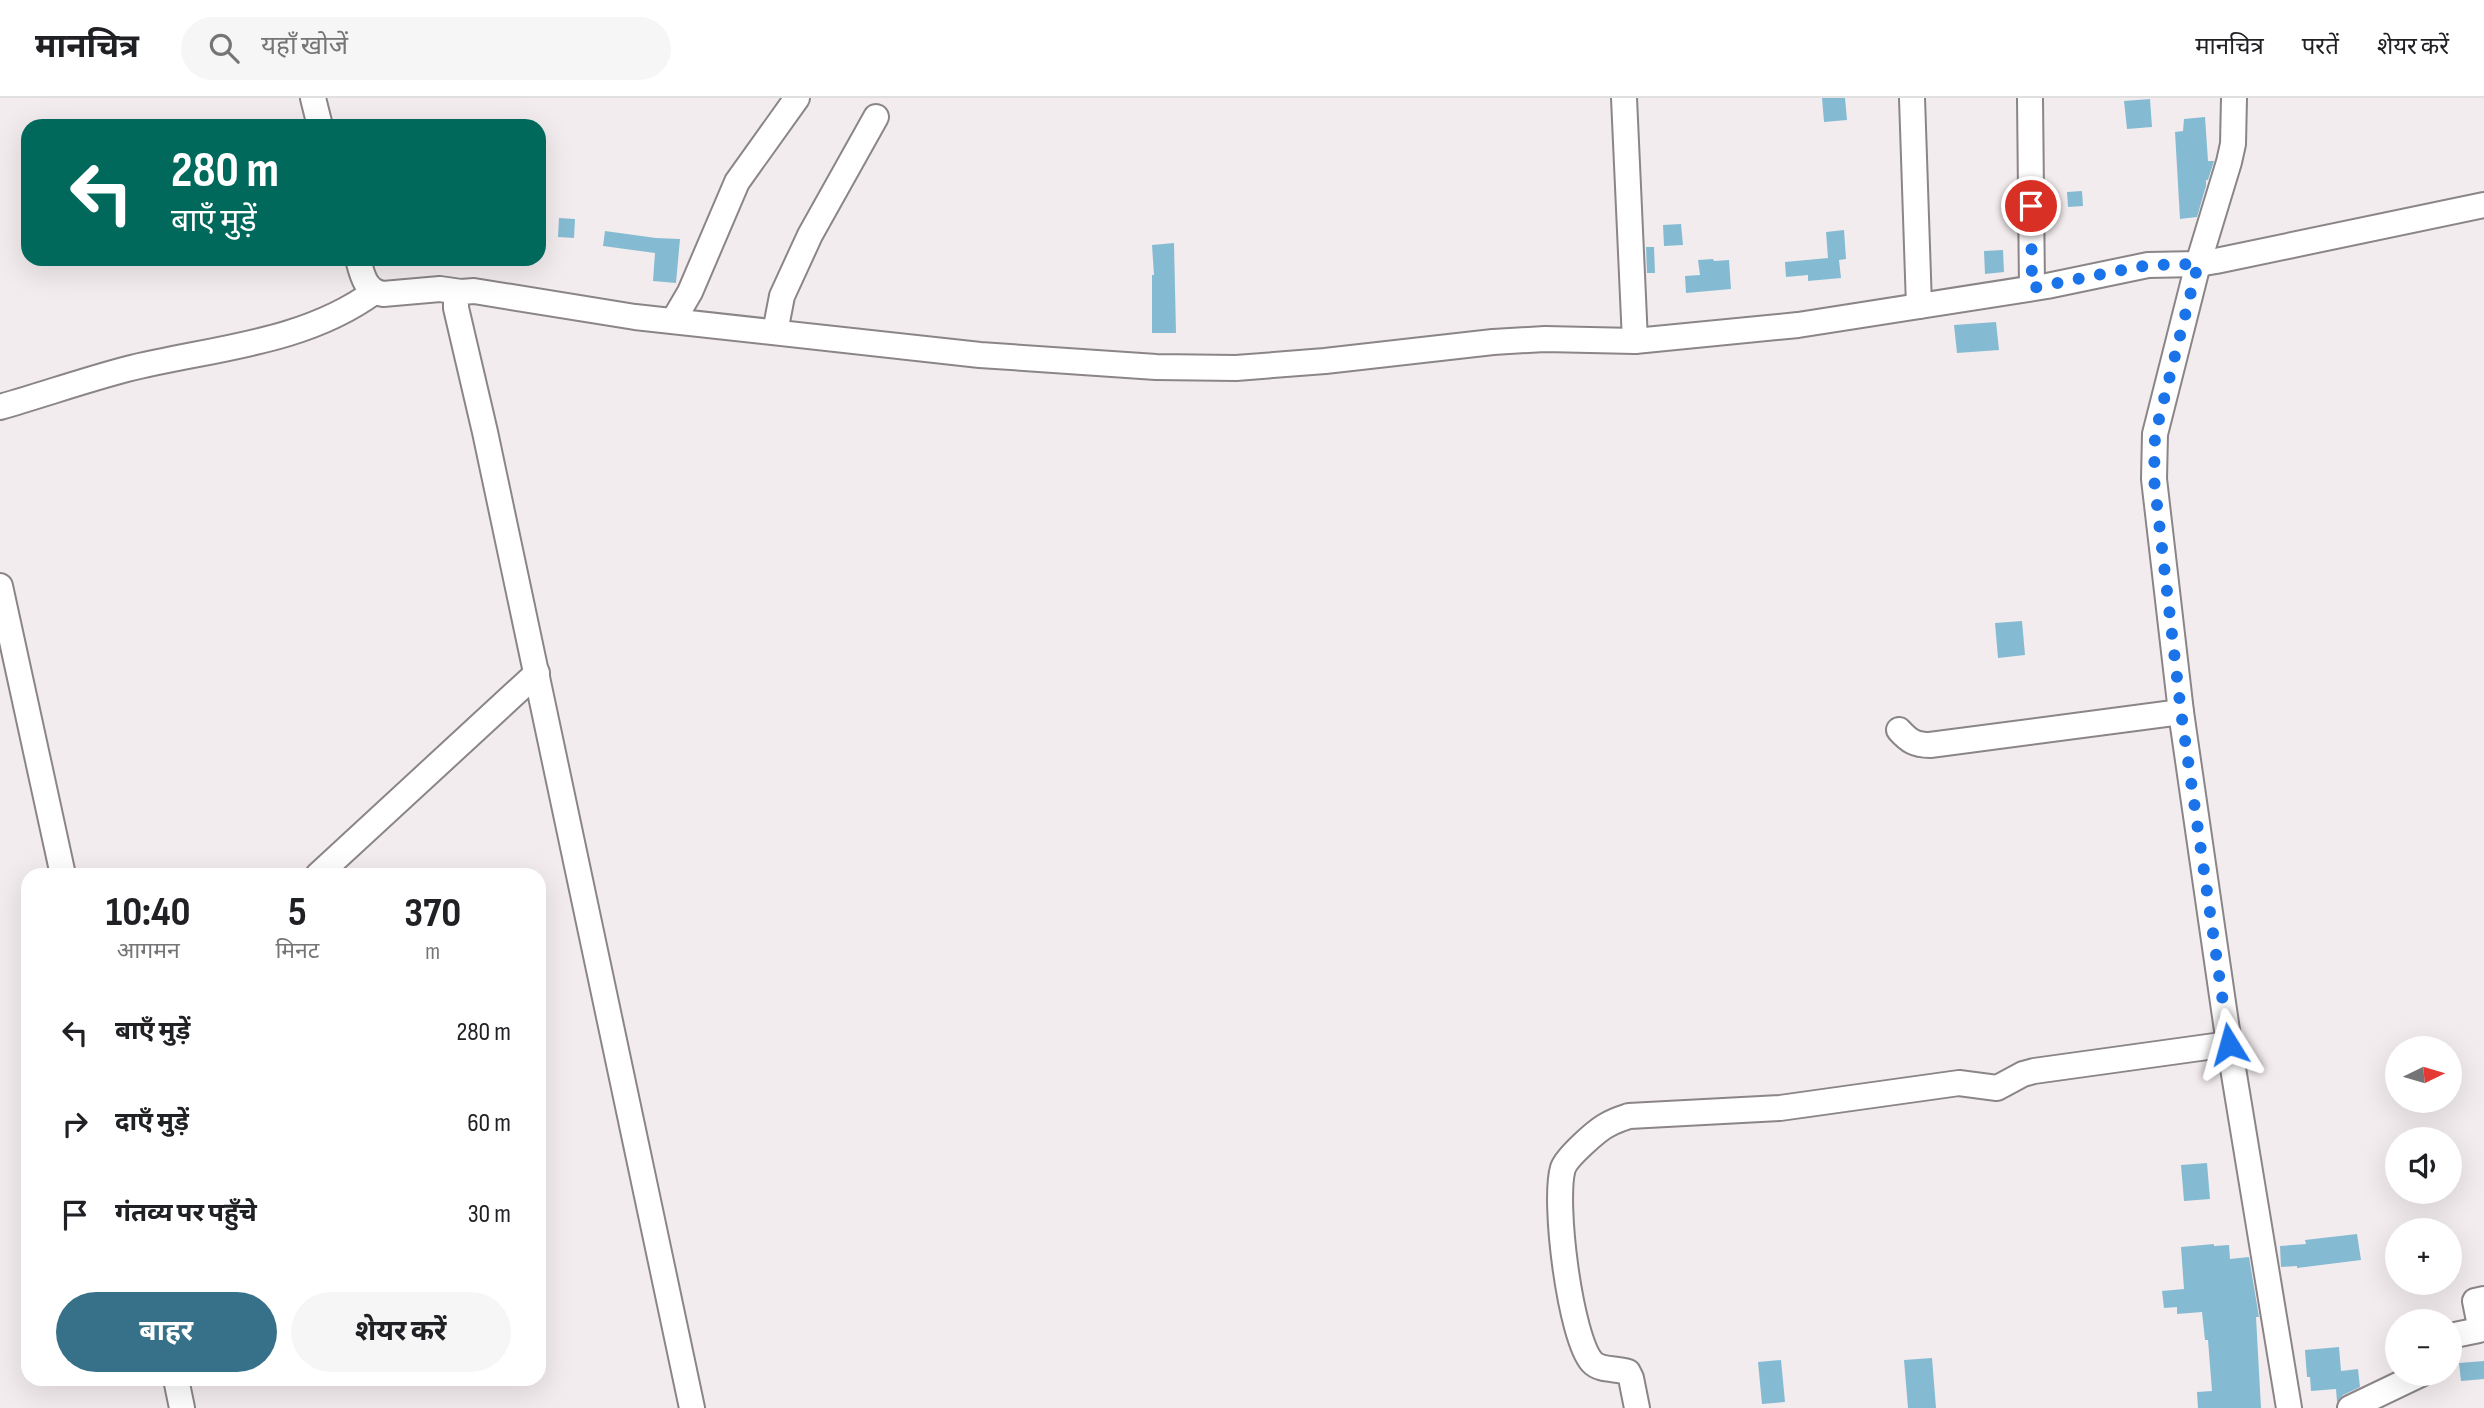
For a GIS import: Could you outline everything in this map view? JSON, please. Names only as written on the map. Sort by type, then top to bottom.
[{"type":"street","points":[[313,98],[318,119]]},
{"type":"street","points":[[673,321],[690,292],[737,182],[797,98]]},
{"type":"street","points":[[1623,98],[1635,341]]},
{"type":"street","points":[[1912,98],[1919,306]]},
{"type":"street","points":[[2030,98],[2032,288]]},
{"type":"street","points":[[2234,98],[2233,144],[2198,264],[2155,435],[2154,479],[2181,712],[2229,1044],[2289,1408]]},
{"type":"street","points":[[775,332],[782,296],[810,234],[876,117]]},
{"type":"street","points":[[360,266],[366,284],[374,292],[383,294],[440,289],[474,291],[622,315],[980,355],[1169,368],[1249,367],[1532,340],[1635,341],[1798,325],[2032,288],[2148,265],[2198,264],[2484,205]]},
{"type":"street","points":[[0,407],[127,369],[272,338],[317,325],[354,307],[374,292]]},
{"type":"street","points":[[461,292],[456,298],[456,308],[537,673],[692,1408]]},
{"type":"street","points":[[0,586],[61,868]]},
{"type":"street","points":[[326,868],[537,673]]},
{"type":"street","points":[[1899,730],[1908,741],[1918,745],[1930,745],[2181,712]]},
{"type":"street","points":[[1637,1408],[1628,1372],[1602,1368],[1591,1361],[1578,1325],[1565,1268],[1559,1205],[1564,1166],[1607,1124],[1629,1116],[1780,1108],[1959,1083],[1997,1088],[2022,1074],[2034,1071],[2229,1044]]},
{"type":"street","points":[[2462,1334],[2479,1331],[2475,1301],[2484,1299]]},
{"type":"street","points":[[177,1386],[182,1408]]},
{"type":"street","points":[[2350,1408],[2396,1386]]},
{"type":"building","points":[[1822,98],[1845,98],[1847,120],[1824,122]]},
{"type":"building","points":[[2150,99],[2152,127],[2127,129],[2124,101]]},
{"type":"building","points":[[2205,117],[2208,161],[2214,161],[2206,180],[2197,217],[2180,219],[2175,132],[2183,131],[2184,119]]},
{"type":"building","points":[[2082,191],[2083,206],[2068,207],[2067,192]]},
{"type":"building","points":[[559,218],[575,219],[574,238],[558,237]]},
{"type":"building","points":[[1681,224],[1683,245],[1664,246],[1663,225]]},
{"type":"building","points":[[1844,230],[1846,259],[1839,260],[1841,278],[1808,281],[1808,275],[1786,277],[1785,262],[1828,258],[1826,232]]},
{"type":"building","points":[[605,231],[680,239],[676,283],[653,281],[655,253],[603,246]]},
{"type":"building","points":[[1174,243],[1176,333],[1152,333],[1152,245]]},
{"type":"building","points":[[1646,247],[1654,247],[1655,273],[1647,273]]},
{"type":"building","points":[[2003,250],[2004,272],[1985,274],[1984,251]]},
{"type":"building","points":[[1698,260],[1729,260],[1731,289],[1686,293],[1685,276],[1700,275]]},
{"type":"building","points":[[1996,322],[1999,350],[1957,353],[1954,325]]},
{"type":"building","points":[[2022,621],[2025,655],[1998,658],[1995,623]]},
{"type":"building","points":[[2207,1163],[2210,1199],[2184,1201],[2181,1165]]},
{"type":"building","points":[[2357,1234],[2361,1260],[2297,1268],[2281,1267],[2280,1246]]},
{"type":"building","points":[[2229,1245],[2230,1259],[2249,1257],[2259,1317],[2256,1317],[2261,1408],[2198,1408],[2197,1392],[2212,1391],[2208,1340],[2205,1340],[2202,1312],[2177,1314],[2177,1307],[2164,1308],[2162,1291],[2184,1289],[2181,1247]]},
{"type":"building","points":[[2339,1347],[2341,1371],[2358,1369],[2360,1387],[2343,1395],[2337,1402],[2336,1389],[2311,1391],[2305,1350]]},
{"type":"building","points":[[1932,1358],[1936,1408],[1908,1408],[1904,1360]]},
{"type":"building","points":[[1781,1360],[1785,1402],[1762,1404],[1758,1362]]},
{"type":"building","points":[[2484,1361],[2484,1379],[2462,1381],[2462,1363]]},
{"type":"route","points":[[2031,206],[2032,288],[2148,265],[2198,264],[2163,394],[2155,435],[2154,479],[2181,712],[2229,1044]]}]
